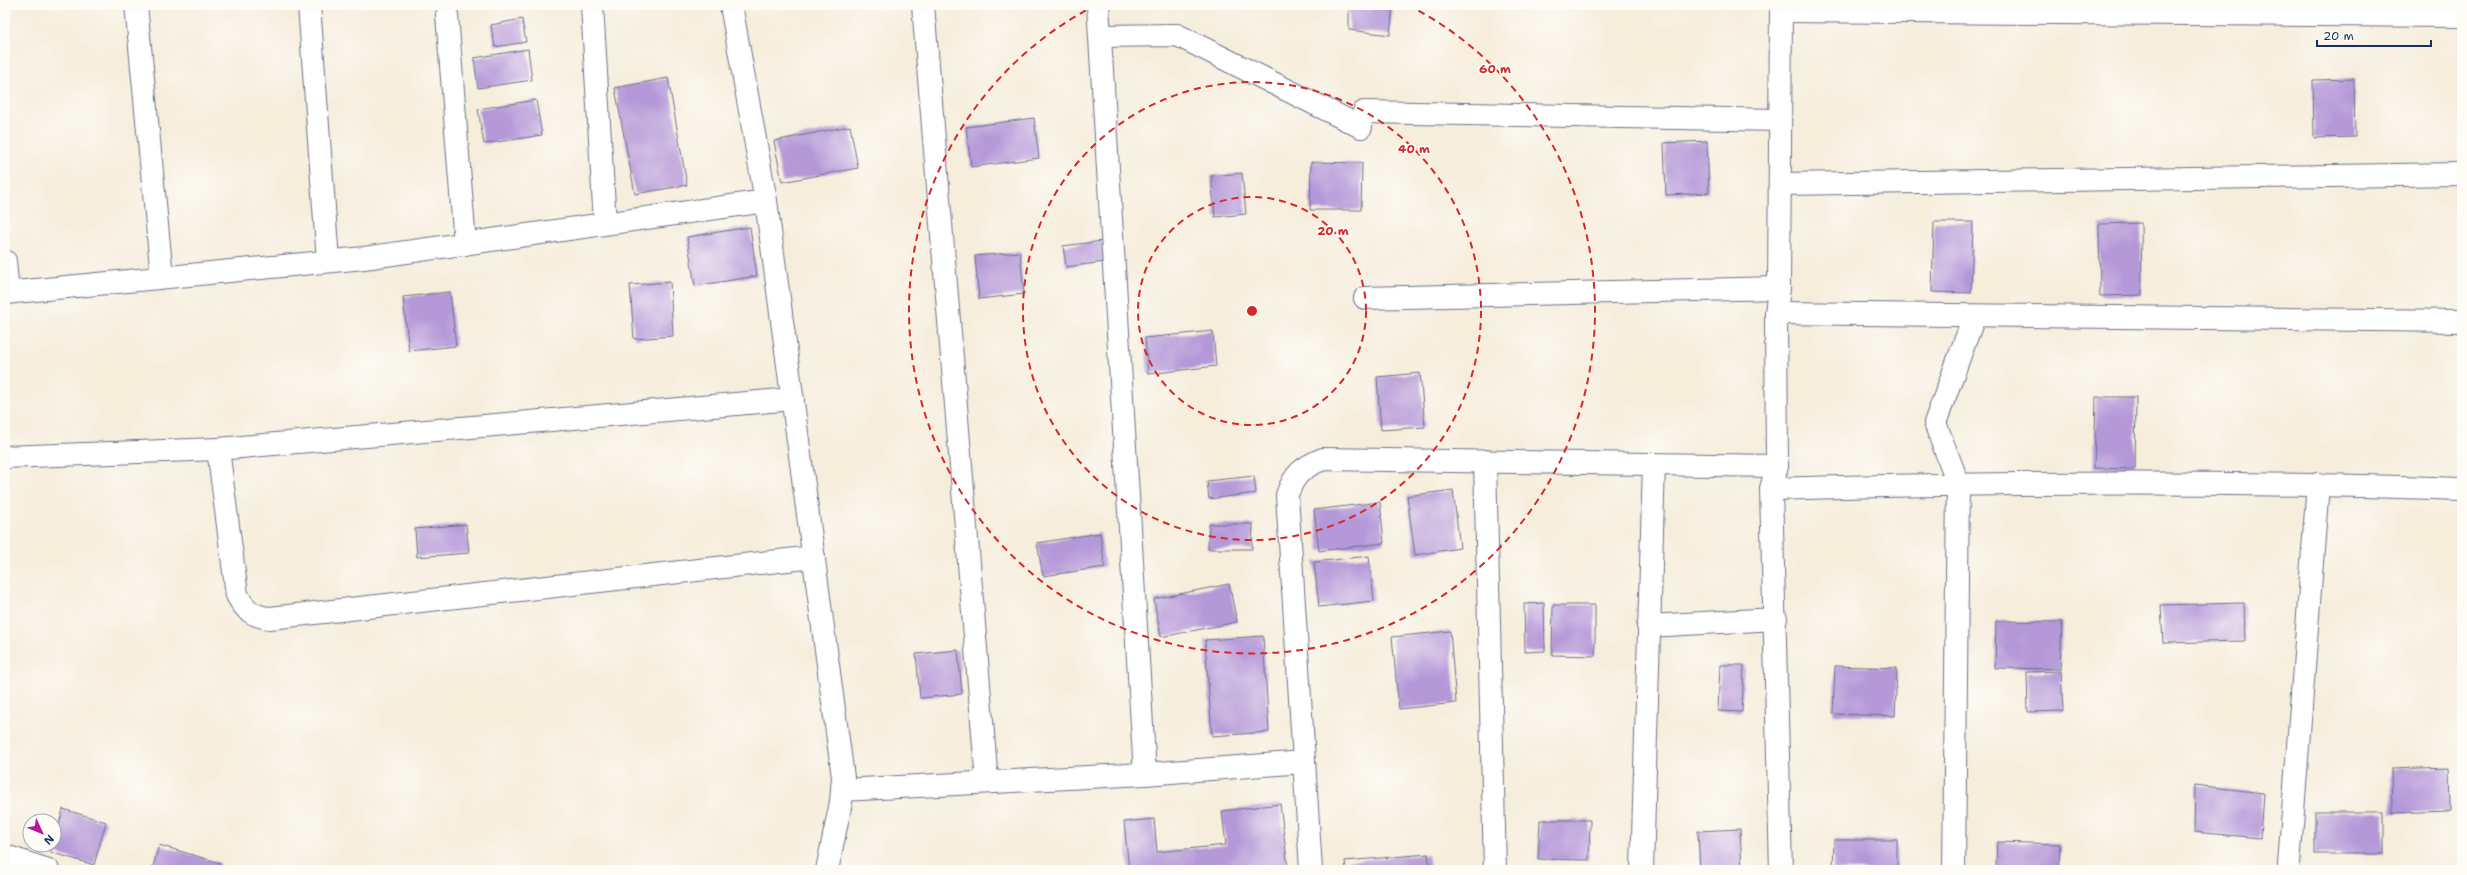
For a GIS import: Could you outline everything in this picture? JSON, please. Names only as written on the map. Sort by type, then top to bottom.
[{"type":"street","points":[[136,5],[162,277]]},
{"type":"street","points":[[309,5],[328,260]]},
{"type":"street","points":[[592,5],[605,224]]},
{"type":"street","points":[[731,5],[766,201],[843,777],[842,790],[826,870]]},
{"type":"street","points":[[923,5],[987,782]]},
{"type":"street","points":[[1098,5],[1145,774]]},
{"type":"street","points":[[1781,870],[1776,619],[1771,488],[1777,466],[1776,313],[1779,288],[1781,8],[2462,16]]},
{"type":"street","points":[[447,15],[465,244]]},
{"type":"street","points":[[1100,36],[1177,35],[1363,120],[1780,120]]},
{"type":"street","points":[[1780,184],[2462,174]]},
{"type":"street","points":[[5,261],[7,293],[328,260],[465,244],[766,201]]},
{"type":"street","points":[[1365,298],[1779,288]]},
{"type":"street","points":[[1776,313],[1974,317],[2462,321]]},
{"type":"street","points":[[1954,870],[1958,483],[1935,423],[1974,317]]},
{"type":"street","points":[[5,458],[218,449],[793,400]]},
{"type":"street","points":[[218,449],[237,595],[244,609],[256,617],[270,618],[814,556]]},
{"type":"street","points":[[1311,870],[1287,494],[1292,481],[1303,468],[1323,459],[1777,466]]},
{"type":"street","points":[[1485,461],[1495,870]]},
{"type":"street","points":[[1642,870],[1648,626],[1654,464]]},
{"type":"street","points":[[1771,488],[1958,483],[2318,484],[2462,489]]},
{"type":"street","points":[[2289,864],[2318,484]]},
{"type":"street","points":[[1648,626],[1776,619]]},
{"type":"street","points":[[842,790],[1145,774],[1304,762]]},
{"type":"street","points":[[11,862],[48,870]]},
{"type":"building","points":[[1349,5],[1393,5],[1390,35],[1349,30]]},
{"type":"building","points":[[522,19],[526,42],[495,47],[491,25]]},
{"type":"building","points":[[528,49],[532,80],[478,88],[474,58]]},
{"type":"building","points":[[668,78],[687,185],[635,194],[615,88]]},
{"type":"building","points":[[2354,79],[2355,137],[2314,138],[2313,80]]},
{"type":"building","points":[[536,100],[542,135],[484,144],[478,109]]},
{"type":"building","points":[[1034,118],[1039,158],[971,167],[966,127]]},
{"type":"building","points":[[850,126],[858,168],[782,182],[774,141]]},
{"type":"building","points":[[1707,141],[1709,193],[1666,195],[1664,143]]},
{"type":"building","points":[[1311,162],[1362,163],[1361,210],[1310,210]]},
{"type":"building","points":[[1242,173],[1246,214],[1215,217],[1211,176]]},
{"type":"building","points":[[1934,222],[1973,222],[1971,293],[1932,292]]},
{"type":"building","points":[[2141,223],[2142,295],[2100,296],[2099,224]]},
{"type":"building","points":[[750,227],[757,276],[695,286],[687,237]]},
{"type":"building","points":[[1102,241],[1104,262],[1066,267],[1063,246]]},
{"type":"building","points":[[1020,252],[1024,294],[979,299],[975,256]]},
{"type":"building","points":[[670,282],[673,336],[634,339],[630,285]]},
{"type":"building","points":[[450,292],[456,346],[409,351],[403,297]]},
{"type":"building","points":[[1213,331],[1216,366],[1148,374],[1145,338]]},
{"type":"building","points":[[1420,373],[1425,427],[1381,430],[1377,377]]},
{"type":"building","points":[[2096,397],[2136,397],[2135,469],[2094,468]]},
{"type":"building","points":[[1254,476],[1256,493],[1209,499],[1207,481]]},
{"type":"building","points":[[1453,490],[1460,548],[1415,555],[1407,496]]},
{"type":"building","points":[[1380,502],[1384,543],[1319,551],[1314,510]]},
{"type":"building","points":[[466,524],[469,553],[417,557],[415,529]]},
{"type":"building","points":[[1209,524],[1253,524],[1252,549],[1208,549]]},
{"type":"building","points":[[1100,533],[1105,567],[1043,576],[1037,543]]},
{"type":"building","points":[[1369,556],[1374,601],[1319,607],[1314,562]]},
{"type":"building","points":[[1229,584],[1237,622],[1161,637],[1154,599]]},
{"type":"building","points":[[1544,603],[1545,651],[1525,652],[1524,604]]},
{"type":"building","points":[[2244,603],[2245,641],[2163,643],[2161,605]]},
{"type":"building","points":[[1553,605],[1595,605],[1595,656],[1552,655]]},
{"type":"building","points":[[1996,621],[2062,622],[2060,669],[1995,668]]},
{"type":"building","points":[[1450,631],[1456,703],[1399,709],[1392,637]]},
{"type":"building","points":[[1263,636],[1269,732],[1212,736],[1205,640]]},
{"type":"building","points":[[958,650],[962,694],[920,698],[916,654]]},
{"type":"building","points":[[1720,665],[1744,665],[1742,712],[1718,711]]},
{"type":"building","points":[[1835,666],[1897,668],[1895,716],[1833,714]]},
{"type":"building","points":[[2061,671],[2063,711],[2028,712],[2027,672]]},
{"type":"building","points":[[2449,767],[2450,811],[2392,813],[2391,769]]},
{"type":"building","points":[[2195,785],[2263,793],[2260,838],[2194,832]]},
{"type":"building","points":[[1280,804],[1288,868],[1129,870],[1124,822],[1154,819],[1157,852],[1226,845],[1222,811]]},
{"type":"building","points":[[63,809],[106,822],[94,865],[53,853],[62,853]]},
{"type":"building","points":[[2315,812],[2384,812],[2384,854],[2315,854]]},
{"type":"building","points":[[1540,820],[1590,820],[1589,860],[1538,859]]},
{"type":"building","points":[[1740,829],[1742,870],[1700,870],[1698,831]]},
{"type":"building","points":[[1834,840],[1897,840],[1897,870],[1833,870]]},
{"type":"building","points":[[1997,842],[2060,844],[2059,870],[1996,870]]},
{"type":"building","points":[[159,845],[220,863],[218,870],[152,870]]},
{"type":"building","points":[[1428,854],[1430,870],[1346,870],[1345,861]]}]
